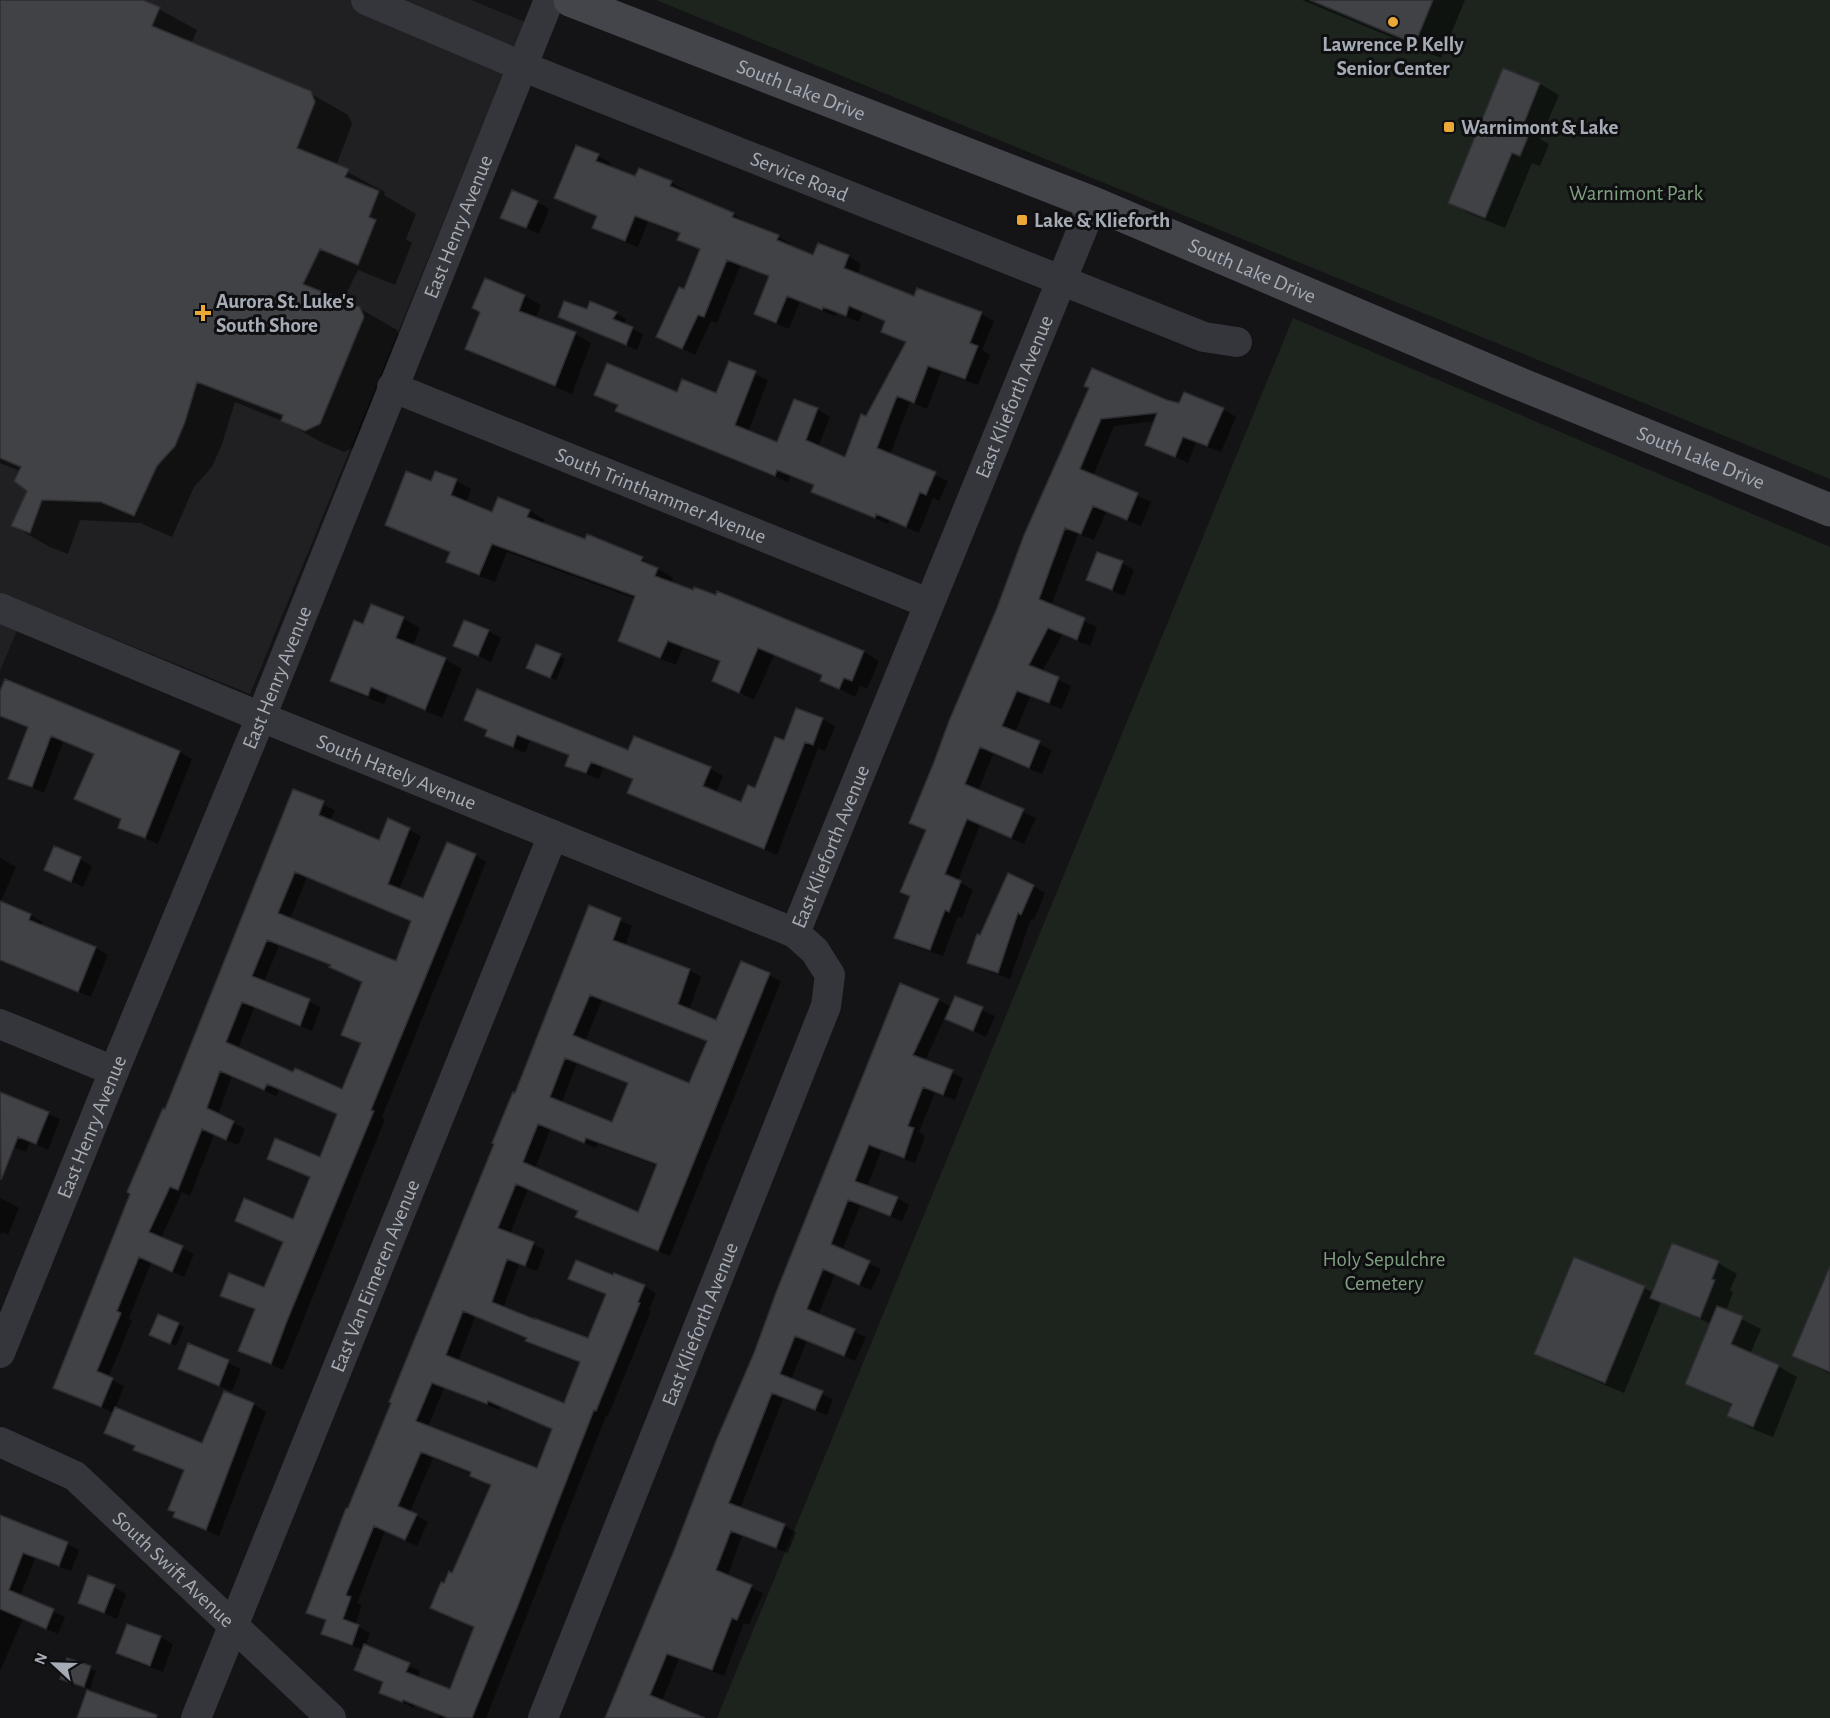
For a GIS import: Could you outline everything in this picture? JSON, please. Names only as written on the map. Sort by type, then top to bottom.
[{"type":"main road","name":"South Lake Drive","points":[[570,0],[1093,203],[1513,381],[1830,510]]},
{"type":"street","name":"Service Road","points":[[366,0],[524,67],[1204,337],[1237,342]]},
{"type":"street","name":"East Henry Avenue","points":[[0,1353],[261,717],[549,0]]},
{"type":"street","name":"East Klieforth Avenue","points":[[543,1718],[826,1006],[830,975],[815,951],[795,933],[1093,203]]},
{"type":"street","name":"South Trinthammer Avenue","points":[[392,387],[928,603]]},
{"type":"street","name":"South Hately Avenue","points":[[0,608],[261,717],[795,933]]},
{"type":"street","name":"East Van Eimeren Avenue","points":[[196,1718],[553,835]]},
{"type":"street","points":[[0,1024],[114,1071]]},
{"type":"street","name":"South Swift Avenue","points":[[0,1442],[75,1476],[331,1718]]},
{"type":"shaded area","name":"Aurora St. Luke's South Shore","points":[[0,0],[471,0],[525,22],[250,694],[28,604],[0,671]]},
{"type":"green space","name":"Warnimont Park","points":[[656,0],[1830,0],[1830,479]]},
{"type":"green space","name":"Holy Sepulchre Cemetery","points":[[1293,318],[1830,547],[1830,1718],[717,1718]]},
{"type":"building","points":[[0,0],[143,0],[160,7],[152,26],[311,91],[315,102],[297,148],[349,169],[345,177],[379,191],[369,217],[376,220],[358,265],[320,249],[303,284],[360,307],[364,317],[320,424],[305,431],[281,421],[283,415],[197,382],[175,446],[157,466],[134,516],[101,502],[42,500],[30,533],[11,526],[27,491],[14,481],[21,467],[0,458]]},
{"type":"building","name":"Lawrence P. Kelly Senior Center","points":[[1310,0],[1433,0],[1415,44]]},
{"type":"building","points":[[1503,68],[1540,83],[1522,128],[1530,132],[1520,156],[1512,153],[1485,218],[1448,203]]},
{"type":"building","points":[[576,145],[599,154],[596,161],[635,176],[639,168],[672,181],[670,186],[734,213],[732,217],[779,235],[777,240],[813,255],[818,243],[849,255],[844,268],[914,296],[917,288],[982,312],[970,343],[978,346],[965,379],[928,366],[914,403],[897,396],[877,448],[936,472],[926,495],[920,492],[906,527],[876,514],[875,518],[811,492],[814,485],[777,470],[775,476],[615,411],[618,405],[594,395],[607,363],[677,392],[682,379],[716,393],[729,361],[756,371],[735,425],[777,442],[794,399],[818,408],[806,440],[845,457],[861,414],[866,416],[906,342],[881,332],[885,321],[849,306],[846,316],[823,307],[822,310],[787,296],[776,323],[754,314],[769,276],[727,260],[704,317],[698,315],[682,349],[656,337],[679,287],[684,289],[700,249],[677,240],[680,233],[635,216],[625,241],[592,228],[597,216],[554,198]]},
{"type":"building","points":[[512,190],[538,201],[526,228],[500,218]]},
{"type":"building","points":[[485,278],[525,295],[519,311],[576,332],[555,386],[465,349],[480,312],[472,308]]},
{"type":"building","points":[[564,301],[587,309],[590,301],[617,312],[613,319],[633,327],[626,345],[558,317]]},
{"type":"building","points":[[1092,368],[1167,400],[1179,403],[1184,392],[1224,408],[1207,446],[1183,437],[1175,457],[1145,445],[1157,413],[1101,419],[1080,469],[1138,493],[1127,520],[1093,506],[1081,534],[1065,528],[1039,599],[1085,618],[1077,640],[1048,628],[1029,665],[1059,677],[1049,703],[1017,691],[1002,726],[1040,741],[1029,768],[980,747],[965,784],[1024,809],[1011,838],[967,819],[945,874],[961,881],[949,912],[945,910],[930,950],[894,938],[910,896],[900,892],[926,830],[909,823],[997,608],[1024,535],[1089,388],[1084,386]]},
{"type":"building","points":[[406,471],[431,481],[435,471],[457,479],[451,495],[492,512],[498,497],[530,510],[527,517],[585,539],[587,534],[643,557],[641,561],[658,568],[655,576],[693,590],[694,587],[716,595],[717,591],[864,651],[852,681],[844,678],[839,689],[820,681],[822,675],[758,648],[739,693],[712,681],[720,661],[668,641],[660,658],[618,641],[635,596],[492,544],[479,575],[446,562],[450,552],[385,525]]},
{"type":"building","points":[[1097,552],[1123,561],[1112,590],[1086,580]]},
{"type":"building","points":[[371,604],[404,617],[396,638],[446,658],[425,710],[371,687],[368,696],[330,681],[354,620],[363,624]]},
{"type":"building","points":[[464,620],[489,630],[478,656],[453,646]]},
{"type":"building","points":[[536,644],[561,654],[550,678],[526,668]]},
{"type":"building","points":[[5,679],[180,751],[145,838],[118,828],[121,819],[74,799],[94,754],[51,736],[32,787],[8,779],[28,727],[0,716],[0,691]]},
{"type":"building","points":[[477,689],[628,750],[634,736],[711,767],[703,786],[741,802],[748,785],[755,788],[775,737],[784,740],[796,708],[823,718],[813,745],[805,742],[764,849],[627,793],[633,779],[591,762],[586,773],[565,766],[569,755],[517,735],[513,747],[485,736],[487,730],[464,720]]},
{"type":"building","points":[[293,789],[324,801],[319,815],[379,840],[388,818],[410,828],[388,884],[423,898],[447,842],[476,854],[371,1110],[374,1111],[271,1364],[238,1351],[255,1309],[220,1296],[229,1273],[264,1287],[283,1242],[235,1221],[244,1198],[293,1219],[310,1177],[267,1159],[275,1138],[320,1157],[337,1114],[267,1084],[264,1090],[220,1071],[207,1108],[234,1121],[226,1140],[202,1129],[178,1190],[170,1187],[149,1232],[183,1246],[172,1272],[139,1257],[117,1311],[121,1313],[97,1371],[113,1378],[101,1407],[53,1388],[130,1194],[127,1192],[163,1108],[165,1109]],"holes":[[[295,872],[411,921],[396,961],[278,913]],[[267,940],[331,965],[329,967],[362,982],[341,1035],[361,1043],[342,1089],[295,1068],[293,1072],[226,1042],[242,1002],[300,1026],[310,999],[252,976]]]},
{"type":"building","points":[[54,846],[81,857],[71,882],[44,870]]},
{"type":"building","points":[[1008,873],[1034,885],[1021,915],[1018,913],[998,973],[967,963],[977,934],[980,935]]},
{"type":"building","points":[[0,901],[31,914],[29,920],[96,947],[78,992],[0,960]]},
{"type":"building","points":[[589,905],[621,918],[613,940],[690,969],[678,1004],[716,1020],[741,961],[770,973],[658,1251],[575,1217],[578,1211],[516,1184],[498,1228],[534,1242],[525,1266],[507,1259],[492,1302],[588,1338],[606,1294],[568,1279],[576,1260],[645,1285],[638,1302],[640,1303],[596,1411],[594,1410],[472,1718],[448,1718],[379,1693],[383,1682],[354,1670],[364,1644],[410,1663],[406,1672],[450,1689],[474,1627],[430,1608],[441,1582],[444,1583],[449,1571],[452,1573],[491,1485],[470,1476],[471,1472],[421,1452],[398,1506],[417,1514],[405,1540],[374,1526],[346,1595],[351,1597],[343,1619],[359,1625],[352,1645],[321,1634],[326,1620],[306,1613],[346,1508],[348,1508],[391,1403],[389,1402],[494,1144],[492,1143],[513,1092],[515,1093]],"holes":[[[590,995],[707,1041],[689,1083],[573,1035]],[[565,1058],[628,1083],[612,1122],[550,1097]],[[538,1124],[584,1143],[586,1138],[657,1164],[638,1212],[523,1162]],[[463,1311],[527,1338],[525,1341],[580,1362],[564,1403],[446,1355]],[[432,1383],[487,1404],[488,1401],[552,1429],[537,1468],[416,1421]]]},
{"type":"building","points":[[900,983],[939,999],[913,1055],[953,1070],[943,1095],[923,1087],[908,1126],[914,1128],[904,1158],[869,1145],[855,1181],[898,1197],[890,1216],[848,1200],[831,1244],[870,1261],[859,1285],[823,1269],[807,1309],[855,1329],[844,1356],[795,1336],[780,1374],[823,1391],[815,1410],[772,1393],[729,1503],[785,1524],[776,1548],[731,1531],[716,1570],[752,1585],[737,1620],[732,1618],[712,1670],[667,1654],[650,1695],[705,1718],[605,1718],[716,1441],[754,1353]]},
{"type":"building","points":[[955,996],[983,1007],[973,1031],[945,1019]]},
{"type":"building","points":[[0,1092],[49,1112],[36,1144],[18,1137],[1,1180]]},
{"type":"building","points":[[1672,1243],[1719,1261],[1712,1279],[1715,1280],[1700,1318],[1650,1298]]},
{"type":"building","points":[[1574,1257],[1645,1286],[1605,1383],[1534,1354]]},
{"type":"building","points":[[1830,1266],[1830,1372],[1792,1356]]},
{"type":"building","points":[[1717,1306],[1743,1316],[1731,1344],[1779,1365],[1753,1427],[1727,1416],[1732,1404],[1685,1384]]},
{"type":"building","points":[[158,1314],[179,1323],[170,1344],[149,1335]]},
{"type":"building","points":[[188,1343],[229,1360],[219,1386],[178,1369]]},
{"type":"building","points":[[224,1391],[254,1403],[206,1530],[173,1517],[175,1512],[168,1510],[184,1470],[133,1450],[135,1446],[104,1433],[115,1407],[202,1443]]},
{"type":"building","points":[[0,1515],[68,1542],[59,1566],[23,1553],[9,1590],[54,1609],[46,1629],[0,1609]]},
{"type":"building","points":[[88,1575],[115,1585],[104,1613],[78,1603]]},
{"type":"building","points":[[127,1624],[161,1636],[150,1666],[116,1653]]},
{"type":"building","points":[[67,1658],[91,1666],[84,1687],[60,1679]]},
{"type":"building","points":[[87,1690],[157,1715],[156,1718],[77,1718]]},
{"type":"place","name":"Lawrence P. Kelly Senior Center","points":[[1393,22]]},
{"type":"place","name":"Warnimont & Lake","points":[[1449,127]]},
{"type":"place","name":"Lake & Klieforth","points":[[1022,220]]},
{"type":"place","name":"Aurora St. Luke's South Shore","points":[[203,313]]}]
